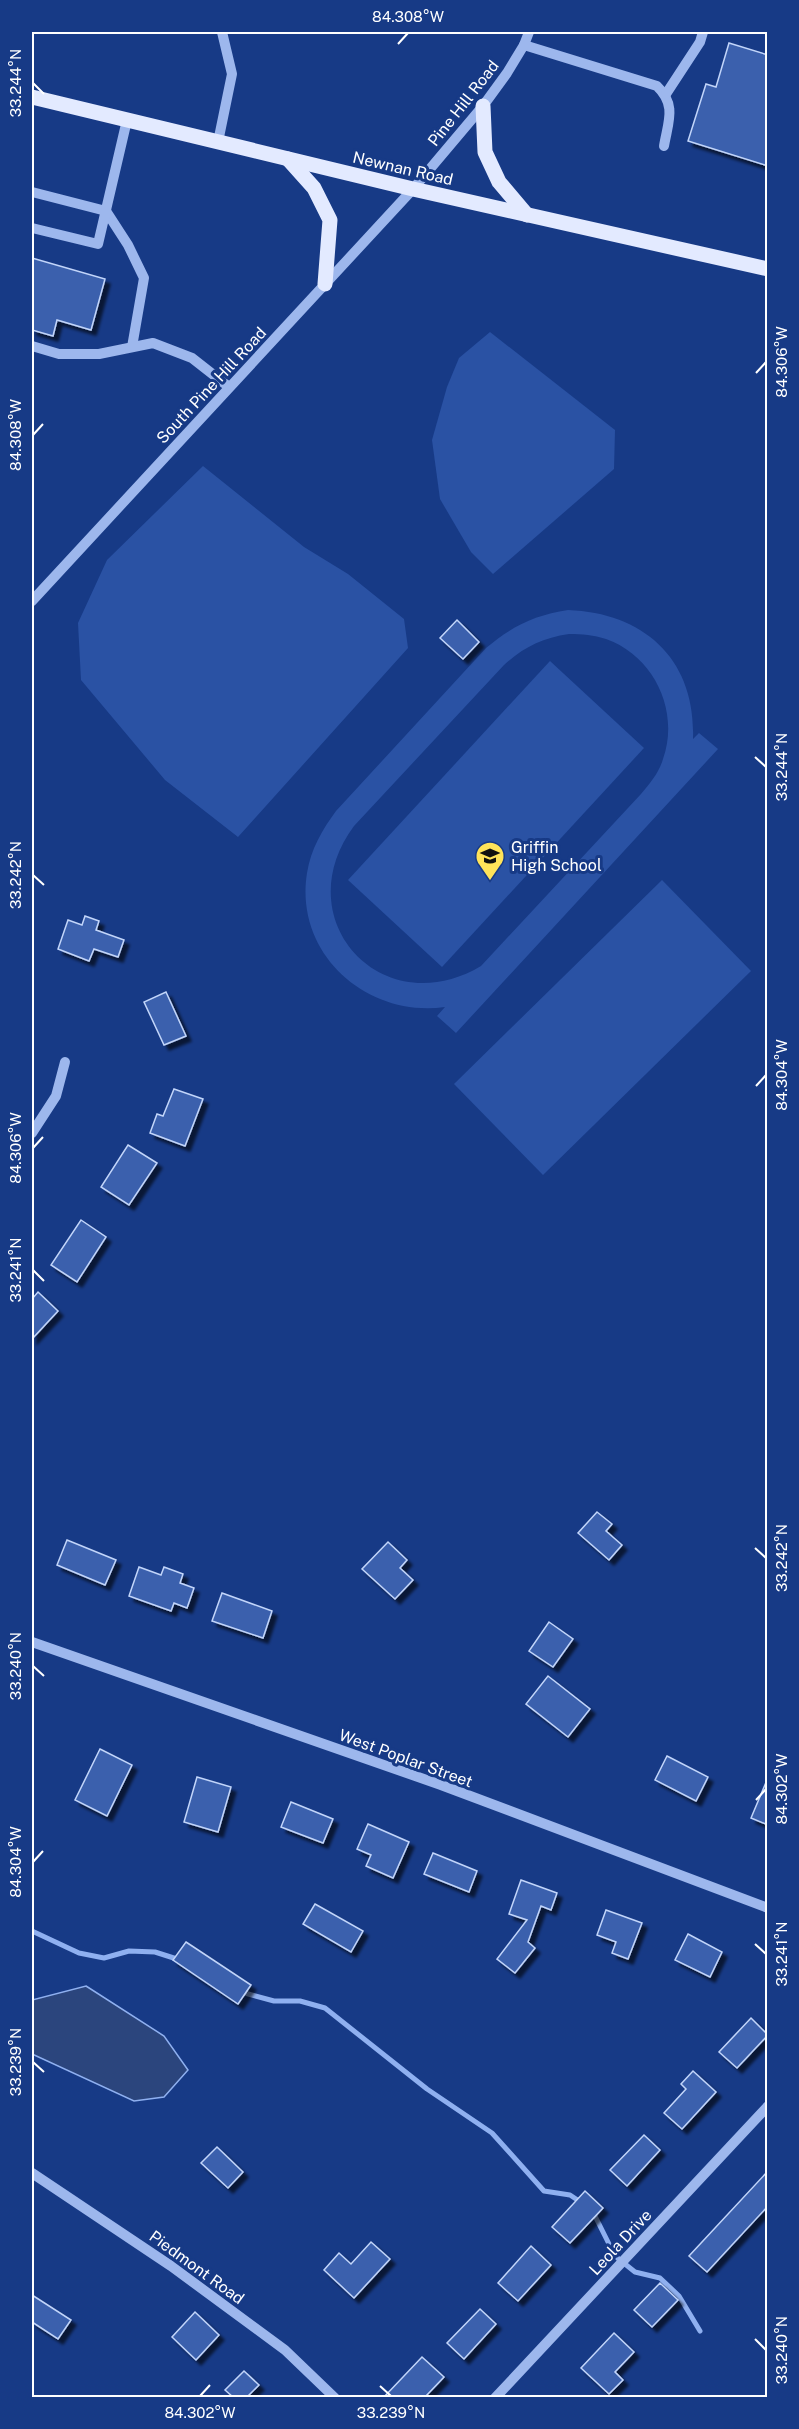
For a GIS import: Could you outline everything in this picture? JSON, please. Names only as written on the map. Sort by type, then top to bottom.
[{"type":"main road","name":"Newnan Road","points":[[32,97],[413,189],[768,269]]},
{"type":"main road","points":[[483,106],[485,152],[499,182],[527,215]]},
{"type":"main road","points":[[288,159],[314,188],[330,220],[325,284]]},
{"type":"street","points":[[218,142],[232,74],[222,32]]},
{"type":"street","name":"Pine Hill Road","points":[[413,189],[507,74],[529,32]]},
{"type":"street","points":[[666,94],[700,42],[704,32]]},
{"type":"street","points":[[524,45],[657,86],[666,94],[671,108],[664,146]]},
{"type":"street","points":[[32,228],[98,244],[127,120]]},
{"type":"street","name":"South Pine Hill Road","points":[[32,601],[413,189]]},
{"type":"street","points":[[32,192],[106,211],[128,245],[144,278],[132,347]]},
{"type":"street","points":[[32,346],[59,354],[99,354],[153,343],[192,358],[229,387]]},
{"type":"street","points":[[32,1133],[56,1096],[65,1062]]},
{"type":"street","name":"West Poplar Street","points":[[32,1642],[441,1785],[768,1908]]},
{"type":"street","name":"Leola Drive","points":[[495,2397],[768,2106]]},
{"type":"street","name":"Piedmont Road","points":[[32,2173],[88,2208],[285,2350],[335,2397]]},
{"type":"shaded area","points":[[490,332],[615,430],[614,469],[493,574],[471,552],[440,499],[432,440],[447,387],[459,358]]},
{"type":"shaded area","points":[[203,466],[304,547],[348,574],[404,619],[408,648],[238,837],[165,780],[81,680],[78,623],[107,560]]},
{"type":"shaded area","points":[[568,610],[596,613],[620,620],[642,631],[660,646],[675,664],[686,686],[692,711],[693,739],[699,733],[718,749],[456,1033],[437,1016],[445,1007],[416,1008],[389,1002],[364,991],[342,975],[324,954],[312,930],[306,902],[309,864],[318,840],[336,811],[486,648],[505,633],[524,623]],"holes":[[[569,634],[606,639],[623,647],[638,658],[650,672],[659,687],[668,722],[667,741],[657,773],[641,794],[481,966],[444,981],[410,982],[379,972],[354,953],[338,927],[331,895],[336,861],[354,826],[504,665],[534,644]]]},
{"type":"shaded area","points":[[550,661],[644,748],[442,967],[348,880]]},
{"type":"shaded area","points":[[662,880],[751,971],[543,1175],[454,1084]]},
{"type":"shaded area","points":[[86,1986],[164,2036],[188,2070],[164,2097],[134,2101],[32,2054],[32,2000]]},
{"type":"building","points":[[729,43],[768,55],[768,166],[688,141],[706,84],[716,87]]},
{"type":"building","points":[[32,258],[105,279],[91,330],[57,320],[53,336],[32,330]]},
{"type":"building","points":[[457,620],[479,642],[463,659],[440,638]]},
{"type":"building","points":[[85,916],[99,921],[96,930],[124,940],[118,957],[94,949],[89,961],[58,949],[68,920],[82,925]]},
{"type":"building","points":[[166,992],[186,1036],[164,1045],[144,1002]]},
{"type":"building","points":[[174,1089],[203,1099],[185,1146],[150,1133],[157,1114],[163,1116]]},
{"type":"building","points":[[128,1145],[157,1163],[129,1205],[101,1187]]},
{"type":"building","points":[[81,1220],[106,1237],[77,1282],[51,1265]]},
{"type":"building","points":[[38,1292],[58,1311],[32,1339],[32,1299]]},
{"type":"building","points":[[597,1512],[612,1524],[606,1531],[622,1545],[609,1560],[578,1533]]},
{"type":"building","points":[[67,1540],[116,1560],[105,1585],[57,1565]]},
{"type":"building","points":[[388,1542],[407,1560],[400,1568],[413,1580],[395,1599],[362,1569]]},
{"type":"building","points":[[139,1567],[161,1575],[164,1567],[183,1574],[180,1583],[194,1588],[187,1608],[174,1603],[171,1611],[129,1596]]},
{"type":"building","points":[[222,1593],[272,1611],[263,1638],[212,1621]]},
{"type":"building","points":[[549,1622],[573,1639],[553,1667],[529,1651]]},
{"type":"building","points":[[548,1676],[590,1709],[568,1737],[526,1704]]},
{"type":"building","points":[[100,1749],[132,1765],[107,1816],[75,1800]]},
{"type":"building","points":[[667,1756],[708,1777],[696,1801],[655,1780]]},
{"type":"building","points":[[197,1777],[231,1787],[218,1832],[184,1822]]},
{"type":"building","points":[[768,1780],[768,1825],[751,1818]]},
{"type":"building","points":[[291,1802],[333,1819],[323,1843],[281,1827]]},
{"type":"building","points":[[368,1824],[409,1842],[393,1878],[366,1866],[371,1855],[357,1849]]},
{"type":"building","points":[[433,1853],[477,1871],[469,1892],[424,1874]]},
{"type":"building","points":[[521,1880],[557,1893],[551,1910],[541,1906],[528,1942],[535,1948],[515,1973],[497,1959],[527,1920],[509,1914]]},
{"type":"building","points":[[315,1904],[363,1931],[351,1952],[303,1924]]},
{"type":"building","points":[[606,1910],[642,1923],[628,1959],[612,1953],[616,1942],[597,1935]]},
{"type":"building","points":[[688,1934],[722,1952],[710,1977],[675,1960]]},
{"type":"building","points":[[186,1942],[251,1985],[238,2004],[173,1960]]},
{"type":"building","points":[[751,2018],[768,2035],[737,2068],[719,2052]]},
{"type":"building","points":[[693,2071],[716,2092],[682,2129],[664,2113],[686,2089],[681,2084]]},
{"type":"building","points":[[644,2135],[660,2150],[627,2186],[610,2170]]},
{"type":"building","points":[[217,2147],[243,2172],[228,2188],[201,2163]]},
{"type":"building","points":[[768,2171],[768,2206],[707,2272],[689,2256]]},
{"type":"building","points":[[585,2191],[603,2208],[570,2243],[552,2227]]},
{"type":"building","points":[[371,2242],[390,2259],[354,2298],[324,2270],[339,2253],[351,2264]]},
{"type":"building","points":[[531,2246],[551,2265],[518,2301],[498,2283]]},
{"type":"building","points":[[660,2283],[678,2300],[652,2327],[634,2310]]},
{"type":"building","points":[[32,2295],[71,2320],[58,2339],[32,2322]]},
{"type":"building","points":[[480,2309],[496,2324],[464,2359],[447,2343]]},
{"type":"building","points":[[195,2312],[219,2335],[196,2360],[172,2337]]},
{"type":"building","points":[[614,2333],[634,2352],[615,2372],[623,2380],[609,2394],[581,2368]]},
{"type":"building","points":[[422,2357],[444,2377],[425,2397],[384,2397]]},
{"type":"building","points":[[244,2371],[259,2385],[247,2397],[233,2397],[225,2390]]},
{"type":"waterway","points":[[32,1931],[79,1953],[104,1958],[129,1951],[155,1952],[180,1960]]},
{"type":"waterway","points":[[241,1992],[274,2001],[300,2001],[325,2008],[427,2089],[492,2133],[544,2191],[570,2195],[582,2203]]},
{"type":"waterway","points":[[592,2210],[615,2256],[635,2272],[660,2278],[679,2296],[700,2331]]},
{"type":"place","name":"Griffin High School","points":[[490,882]]}]
